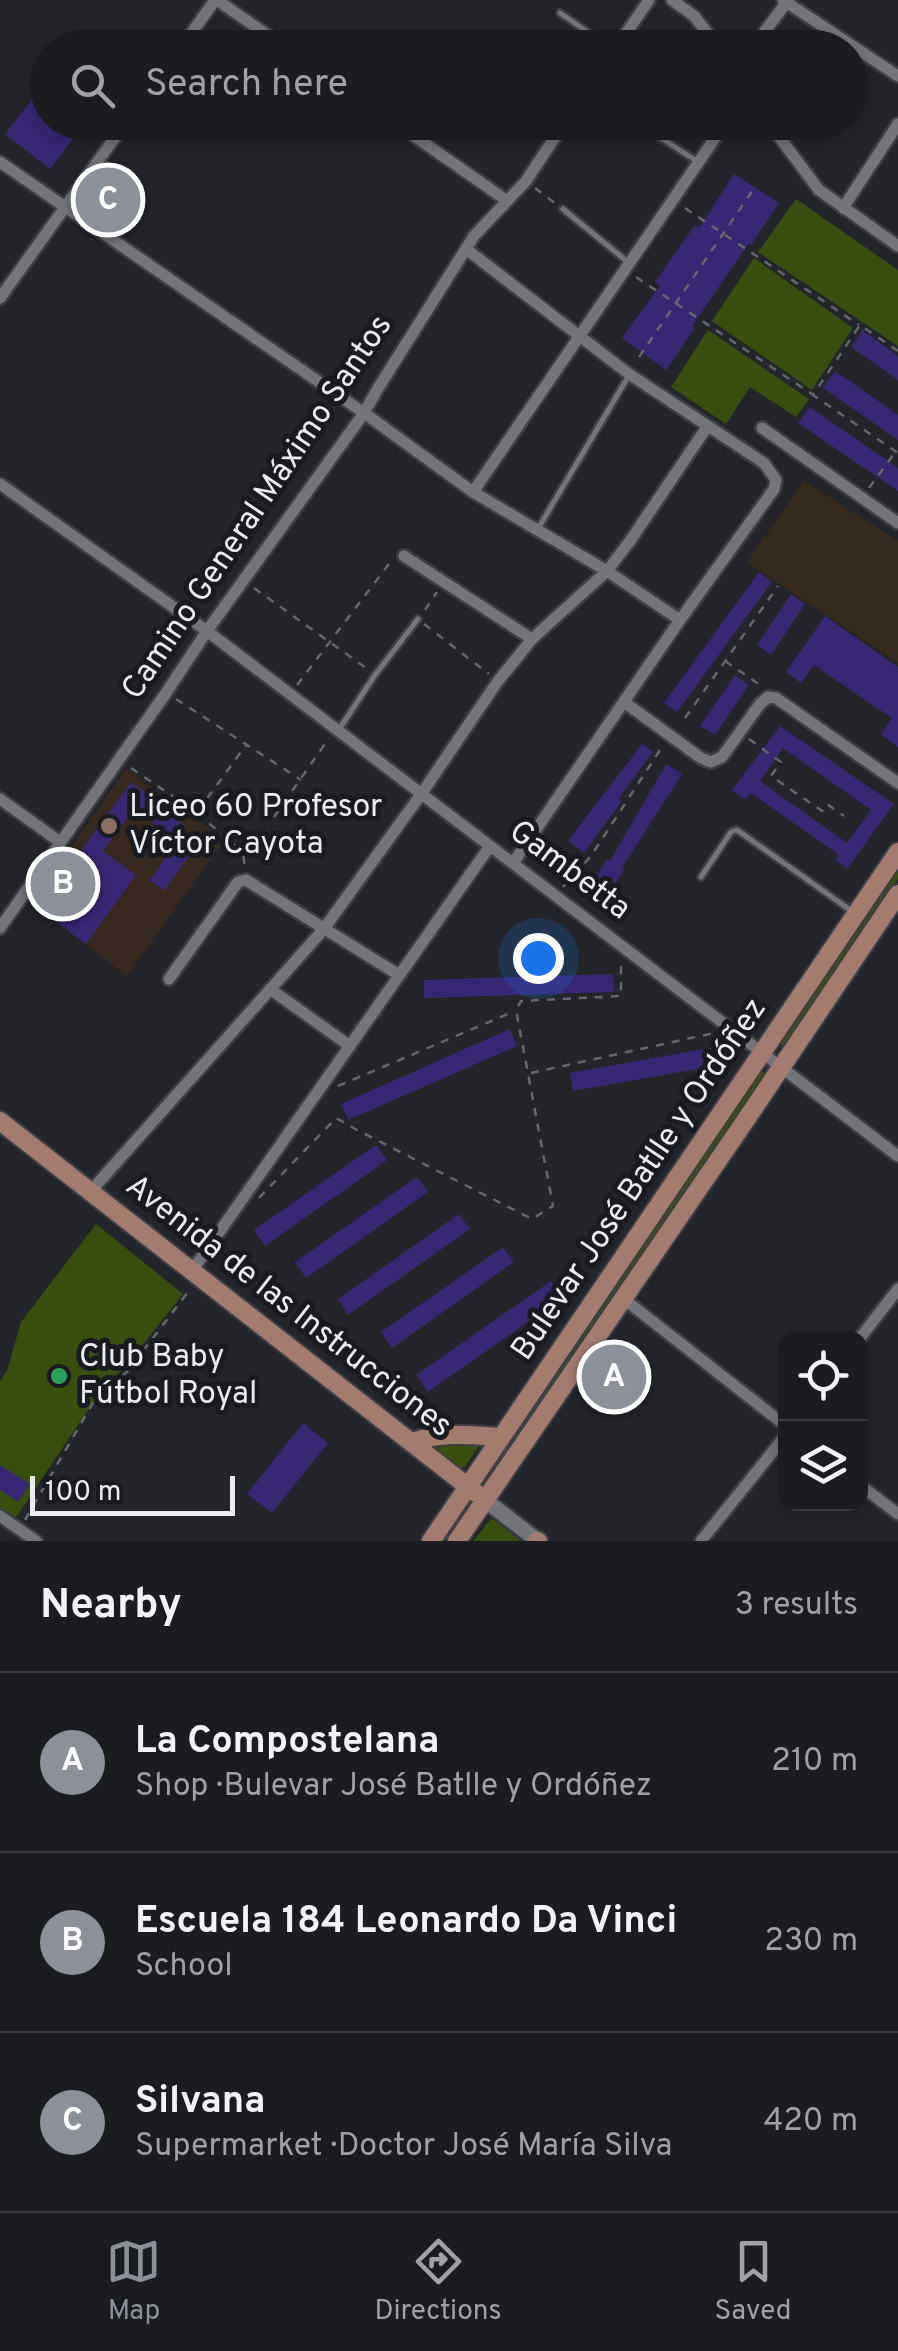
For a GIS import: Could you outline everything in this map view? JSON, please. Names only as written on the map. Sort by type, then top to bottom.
[{"type":"main road","name":"Bulevar José Batlle y Ordóñez","points":[[430,1541],[898,852]]},
{"type":"main road","name":"Bulevar José Batlle y Ordóñez","points":[[458,1541],[898,894]]},
{"type":"main road","name":"Avenida de las Instrucciones","points":[[0,1121],[538,1541]]},
{"type":"main road","points":[[412,1442],[452,1434],[500,1437]]},
{"type":"street","points":[[194,30],[216,0],[260,30]]},
{"type":"street","points":[[627,30],[649,0]]},
{"type":"street","points":[[672,0],[705,30]]},
{"type":"street","points":[[765,30],[785,1],[829,30]]},
{"type":"street","points":[[868,56],[898,76]]},
{"type":"street","points":[[843,208],[898,124]]},
{"type":"street","points":[[0,298],[113,140]]},
{"type":"street","points":[[420,140],[506,200]]},
{"type":"street","name":"Camino General Máximo Santos","points":[[0,928],[206,631],[364,413],[466,249],[526,180],[553,140]]},
{"type":"street","points":[[473,492],[713,140]]},
{"type":"street","points":[[782,140],[819,190],[898,246]]},
{"type":"street","points":[[0,162],[473,492],[607,571],[680,620]]},
{"type":"street","points":[[466,249],[630,374],[764,463],[776,480],[774,490],[513,863]]},
{"type":"street","points":[[91,1191],[323,930],[498,681],[532,639],[607,571],[707,427]]},
{"type":"street","points":[[762,428],[898,522]]},
{"type":"street","name":"Gambetta","points":[[0,484],[206,631],[898,1156]]},
{"type":"street","points":[[404,556],[532,639]]},
{"type":"street","points":[[624,702],[712,762],[722,757],[760,704],[768,697],[776,698],[898,782]]},
{"type":"street","points":[[0,800],[60,842]]},
{"type":"street","points":[[196,1274],[243,1200],[490,846]]},
{"type":"street","points":[[169,979],[238,882],[246,880],[399,976]]},
{"type":"street","points":[[270,990],[350,1046]]},
{"type":"street","points":[[866,1331],[898,1290]]},
{"type":"street","points":[[624,1299],[780,1421]]},
{"type":"street","points":[[701,1541],[778,1445]]},
{"type":"street","points":[[868,1490],[898,1514]]},
{"type":"street","points":[[0,1516],[15,1535],[36,1541]]},
{"type":"lane","points":[[560,12],[587,30]]},
{"type":"lane","points":[[665,140],[698,162]]},
{"type":"lane","points":[[563,209],[629,263]]},
{"type":"lane","points":[[537,529],[630,374]]},
{"type":"lane","points":[[337,730],[418,620]]},
{"type":"lane","points":[[701,878],[731,832],[737,830],[856,914]]},
{"type":"path","points":[[526,180],[563,209]]},
{"type":"path","points":[[639,357],[755,187]]},
{"type":"path","points":[[685,208],[898,351]]},
{"type":"path","points":[[636,277],[897,452],[862,498]]},
{"type":"path","points":[[813,395],[860,326]]},
{"type":"path","points":[[290,694],[395,556],[404,556]]},
{"type":"path","points":[[244,581],[375,675]]},
{"type":"path","points":[[444,581],[418,620],[498,681]]},
{"type":"path","points":[[685,718],[778,586]]},
{"type":"path","points":[[725,661],[762,685],[768,697]]},
{"type":"path","points":[[166,693],[301,780]]},
{"type":"path","points":[[274,817],[337,730]]},
{"type":"path","points":[[740,732],[781,762],[771,776],[822,812],[827,804],[844,816]]},
{"type":"path","points":[[555,896],[591,856],[670,735]]},
{"type":"path","points":[[196,813],[247,744]]},
{"type":"path","points":[[118,760],[196,813],[243,852],[246,880]]},
{"type":"path","points":[[318,1094],[516,1010],[521,1001],[621,996],[620,962],[636,957]]},
{"type":"path","points":[[243,1200],[260,1198],[336,1118],[532,1218],[553,1206],[516,1010]]},
{"type":"path","points":[[528,1073],[715,1033]]},
{"type":"path","points":[[15,1535],[94,1401],[127,1372],[196,1274]]},
{"type":"shaded area","points":[[804,481],[898,541],[898,663],[747,562]]},
{"type":"shaded area","points":[[126,769],[224,840],[127,976],[32,903]]},
{"type":"green space","points":[[796,199],[898,270],[898,346],[758,252]]},
{"type":"green space","points":[[754,258],[853,328],[812,390],[712,321]]},
{"type":"green space","points":[[708,330],[809,399],[796,417],[750,387],[726,424],[671,387]]},
{"type":"green space","points":[[898,868],[898,879],[784,1045],[780,1045]]},
{"type":"green space","points":[[760,1071],[764,1075],[487,1485],[482,1482]]},
{"type":"green space","name":"Club Baby Fútbol Royal","points":[[96,1224],[183,1294],[122,1371],[108,1380],[15,1519],[0,1509],[0,1381],[7,1371],[21,1322]]},
{"type":"green space","points":[[436,1441],[479,1446],[465,1467],[457,1468],[431,1447]]},
{"type":"green space","points":[[494,1520],[521,1541],[473,1541]]},
{"type":"building","points":[[30,102],[30,140],[72,140],[50,169],[5,134]]},
{"type":"building","points":[[734,174],[779,203],[692,326],[695,328],[666,370],[622,338],[660,286],[655,282],[695,225],[699,228]]},
{"type":"building","points":[[862,330],[898,356],[898,380],[851,347]]},
{"type":"building","points":[[835,371],[898,415],[898,440],[823,388]]},
{"type":"building","points":[[810,407],[898,468],[898,491],[798,423]]},
{"type":"building","points":[[759,572],[772,582],[677,712],[664,703]]},
{"type":"building","points":[[791,594],[805,604],[771,655],[757,645]]},
{"type":"building","points":[[825,616],[898,667],[898,747],[881,734],[892,718],[814,665],[801,683],[786,672]]},
{"type":"building","points":[[735,675],[749,685],[715,735],[700,726]]},
{"type":"building","points":[[780,726],[894,804],[847,869],[835,860],[839,855],[751,793],[746,800],[732,790]],"holes":[[[783,748],[871,810],[847,843],[760,781]]]},
{"type":"building","points":[[642,744],[653,752],[584,853],[568,841]]},
{"type":"building","points":[[666,764],[682,774],[609,894],[592,884],[607,859],[610,861]]},
{"type":"building","points":[[131,782],[180,816],[177,820],[186,826],[176,840],[134,809],[103,851],[136,875],[86,944],[39,909]]},
{"type":"building","points":[[175,844],[190,855],[164,891],[150,880]]},
{"type":"building","points":[[613,974],[614,992],[424,998],[424,980]]},
{"type":"building","points":[[510,1029],[517,1046],[348,1120],[341,1104]]},
{"type":"building","points":[[710,1048],[714,1066],[573,1091],[570,1073]]},
{"type":"building","points":[[376,1145],[387,1160],[265,1246],[254,1230]]},
{"type":"building","points":[[417,1177],[428,1192],[306,1278],[295,1262]]},
{"type":"building","points":[[459,1214],[470,1229],[348,1315],[338,1299]]},
{"type":"building","points":[[503,1247],[514,1262],[392,1348],[381,1332]]},
{"type":"building","points":[[551,1281],[562,1298],[428,1392],[416,1375]]},
{"type":"building","points":[[303,1423],[328,1443],[272,1513],[247,1494]]},
{"type":"building","points":[[0,1465],[30,1484],[18,1502],[0,1490]]},
{"type":"place","name":"Silvana","points":[[108,200]]},
{"type":"place","name":"Liceo 60 Profesor Víctor Cayota","points":[[109,826]]},
{"type":"place","name":"Escuela 184 Leonardo Da Vinci","points":[[63,884]]},
{"type":"place","name":"Club Baby Fútbol Royal","points":[[59,1376]]},
{"type":"place","name":"La Compostelana","points":[[614,1377]]}]
